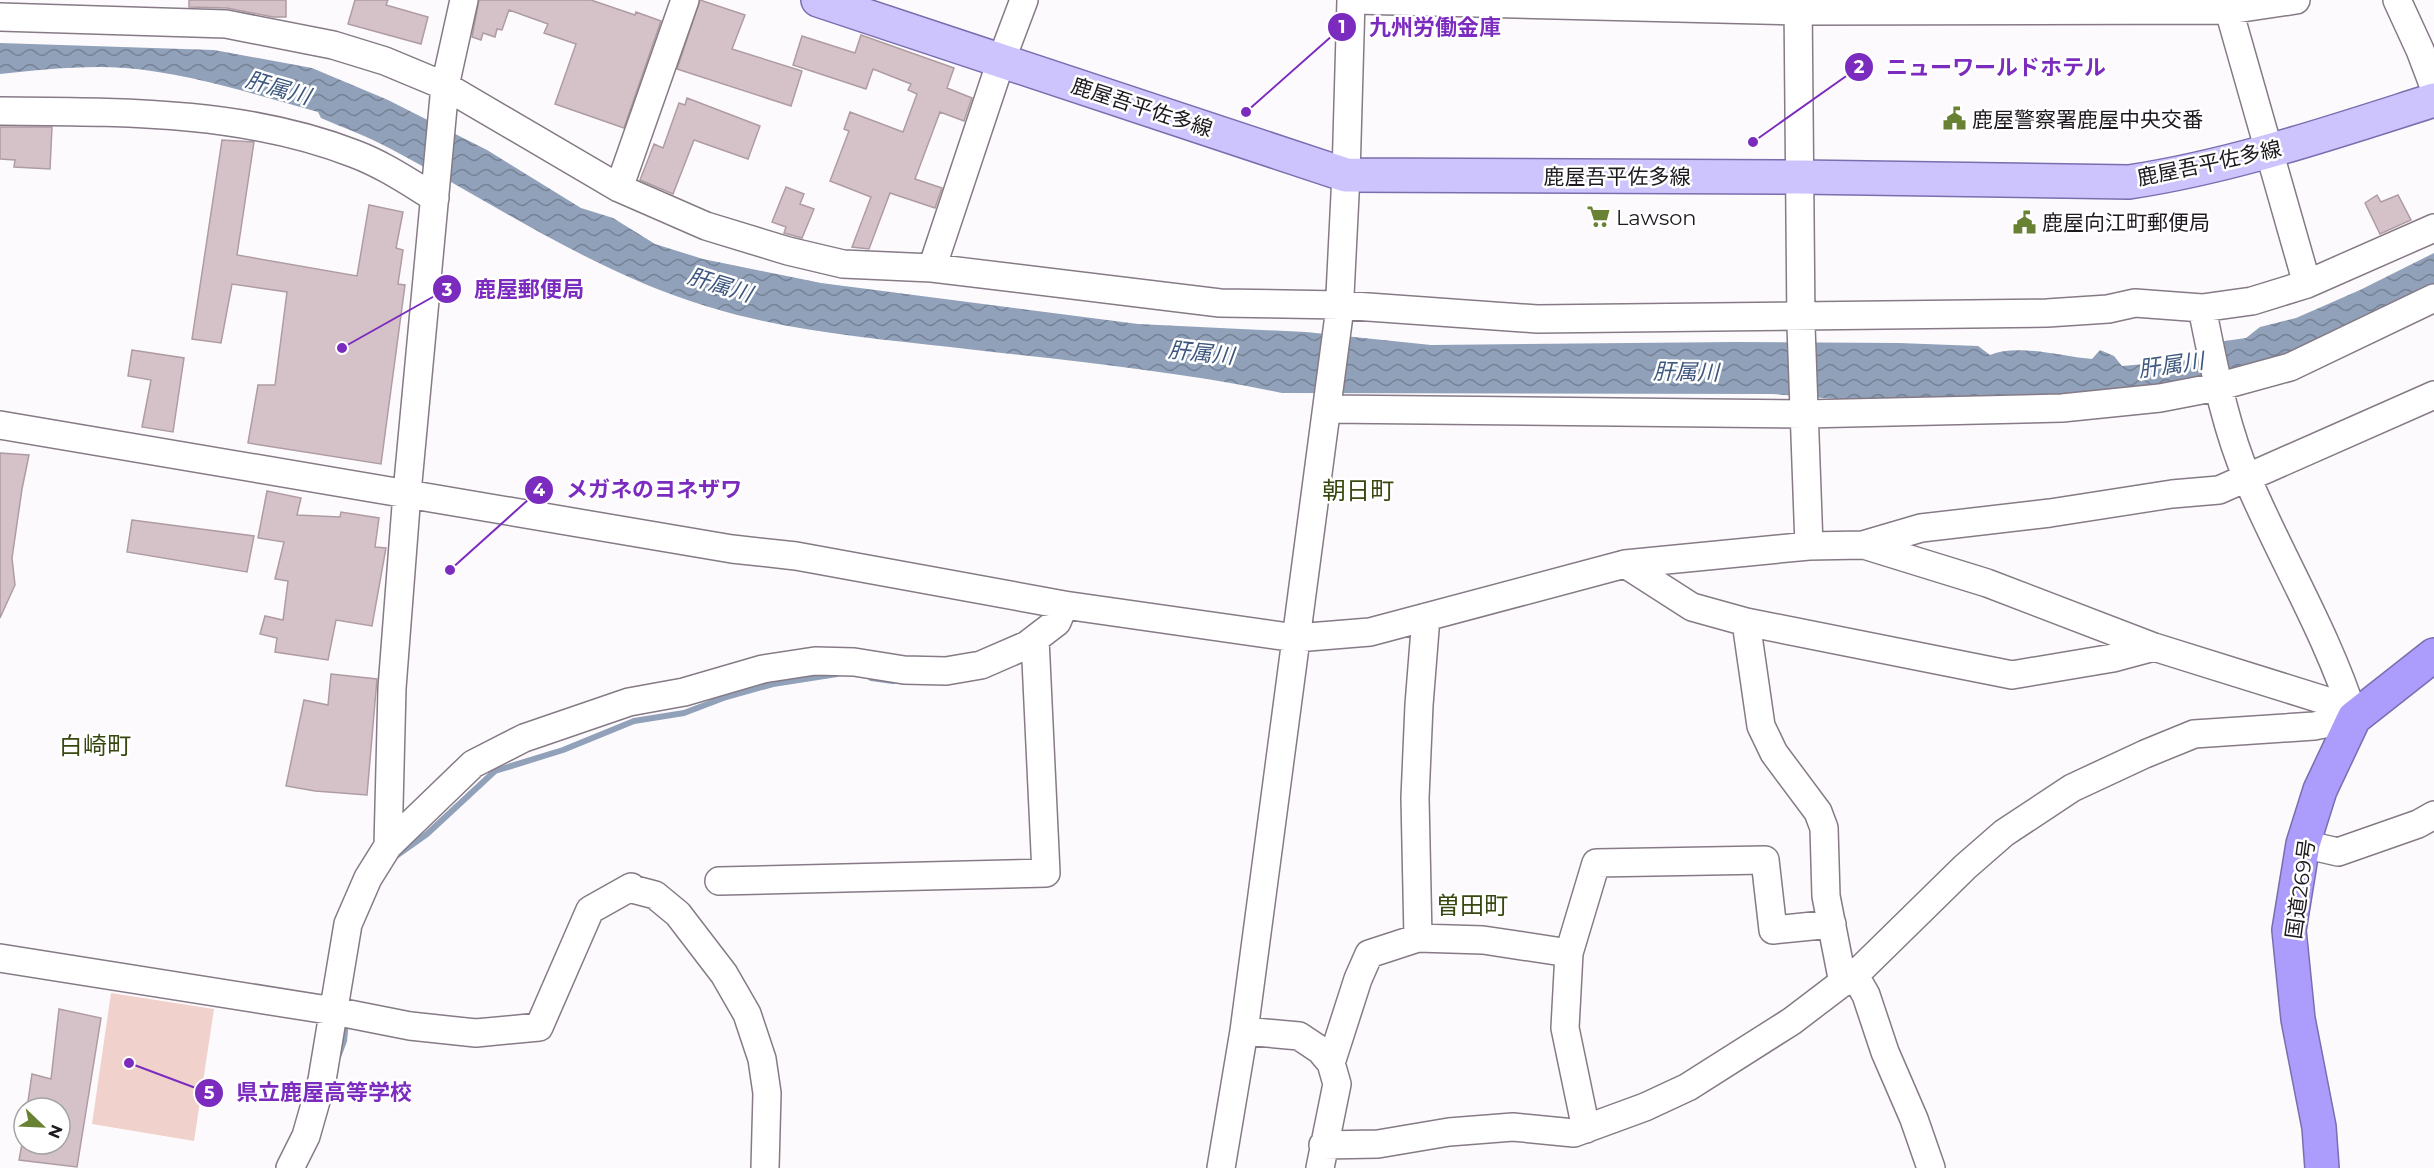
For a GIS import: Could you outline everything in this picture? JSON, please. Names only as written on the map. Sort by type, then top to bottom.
[{"type":"highway","name":"国道269号","points":[[2322,1168],[2319,1127],[2298,1019],[2289,930],[2303,844],[2320,790],[2355,718],[2434,655]]},
{"type":"main road","name":"鹿屋吾平佐多線","points":[[818,0],[1346,175],[1800,177],[2129,182],[2176,174],[2270,152],[2434,100]]},
{"type":"street","points":[[388,846],[393,688],[407,493],[445,91],[464,0]]},
{"type":"street","points":[[620,188],[685,0]]},
{"type":"street","points":[[932,268],[1001,61],[1024,0]]},
{"type":"street","points":[[1221,1168],[1244,1031],[1339,310],[1354,0],[1799,6],[2228,5],[2295,0]]},
{"type":"street","points":[[2397,0],[2434,87]]},
{"type":"street","points":[[2228,5],[2307,284]]},
{"type":"street","points":[[1799,6],[1801,321],[1809,546]]},
{"type":"street","points":[[0,17],[169,12],[333,45],[385,61],[445,91],[620,188],[706,226],[843,264],[932,268],[1220,303],[1537,319],[1801,321],[2047,313],[2108,309],[2135,303],[2202,308],[2252,301],[2307,284],[2434,228]]},
{"type":"street","points":[[0,111],[169,114],[288,133],[357,154],[436,191]]},
{"type":"street","points":[[1328,403],[1804,409],[2062,408],[2160,398],[2217,382],[2290,367],[2434,298]]},
{"type":"street","points":[[2202,308],[2217,382],[2247,479],[2343,681],[2355,718]]},
{"type":"street","points":[[0,425],[732,549],[796,556],[1064,605],[1296,638],[1370,632],[1625,564],[1809,546],[1863,544],[1921,528],[2050,513],[2172,494],[2219,490],[2434,395]]},
{"type":"street","points":[[1863,544],[1987,583],[2154,647],[2327,701],[2355,718]]},
{"type":"street","points":[[1625,564],[1692,607],[1746,622],[2012,675],[2113,658],[2154,647]]},
{"type":"street","points":[[290,1168],[306,1136],[322,1080],[348,924],[368,878],[388,846],[473,764],[524,738],[629,702],[684,692],[763,669],[815,661],[854,662],[904,670],[946,671],[981,665],[1028,645],[1057,622],[1064,605]]},
{"type":"street","points":[[1418,938],[1415,798],[1426,617]]},
{"type":"street","points":[[1746,622],[1761,726],[1774,753],[1818,812],[1824,828],[1826,896],[1848,978],[1866,995],[1885,1052],[1914,1119],[1931,1168]]},
{"type":"street","points":[[719,881],[1046,873],[1035,639]]},
{"type":"street","points":[[1244,1031],[1299,1036],[1320,1050],[1331,1063],[1337,1084],[1322,1157],[1378,1144],[1449,1132],[1513,1127],[1574,1133],[1645,1107],[1688,1087],[1792,1021],[1848,978],[2004,833],[2073,788],[2194,734],[2314,726],[2355,718]]},
{"type":"street","points":[[2303,844],[2338,852],[2418,824],[2434,815]]},
{"type":"street","points":[[1586,1129],[1565,1028],[1569,953],[1596,863],[1765,860],[1773,930],[1832,924]]},
{"type":"street","points":[[0,958],[334,1011],[410,1026],[476,1033],[539,1027],[590,910],[631,887],[654,895],[678,914],[724,974],[747,1014],[762,1059],[767,1093],[765,1168]]},
{"type":"street","points":[[1331,1063],[1358,979],[1369,954],[1418,938],[1483,940],[1569,953]]},
{"type":"shaded area","points":[[111,993],[214,1009],[194,1141],[92,1124]]},
{"type":"water","name":"肝属川","points":[[0,43],[214,50],[312,68],[388,100],[487,150],[581,208],[613,218],[655,244],[703,259],[821,283],[1138,324],[1306,332],[1431,345],[1899,343],[1978,346],[1990,355],[2027,350],[2092,359],[2100,350],[2114,356],[2122,366],[2191,360],[2199,356],[2204,344],[2246,338],[2260,327],[2296,318],[2360,290],[2434,253],[2434,290],[2242,374],[2060,399],[1837,399],[1772,394],[1282,393],[1158,372],[1075,361],[828,333],[738,315],[667,293],[586,257],[391,149],[321,118],[318,112],[174,75],[125,68],[62,68],[0,74]]},
{"type":"building","points":[[189,0],[286,0],[286,17],[273,17],[227,8],[189,7]]},
{"type":"building","points":[[355,0],[388,0],[386,5],[428,17],[421,44],[348,24]]},
{"type":"building","points":[[479,0],[591,0],[661,21],[624,128],[555,104],[576,44],[544,33],[548,24],[509,10],[502,30],[497,29],[495,37],[483,33],[481,40],[472,37]]},
{"type":"building","points":[[700,0],[745,15],[732,49],[802,71],[791,106],[677,69]]},
{"type":"building","points":[[861,35],[954,68],[947,88],[972,98],[964,121],[940,112],[915,179],[942,188],[935,208],[890,193],[869,249],[852,247],[871,197],[830,181],[849,131],[844,129],[850,112],[903,132],[917,94],[908,90],[911,84],[873,69],[866,89],[793,65],[802,36],[855,53]]},
{"type":"building","points":[[687,98],[760,126],[748,159],[694,140],[673,194],[640,180],[654,144],[663,148],[679,103],[685,105]]},
{"type":"building","points":[[0,127],[52,127],[50,169],[14,167],[15,160],[0,159]]},
{"type":"building","points":[[222,140],[254,142],[237,255],[357,276],[369,205],[403,212],[396,248],[403,250],[398,284],[405,285],[381,464],[248,443],[258,385],[275,385],[287,292],[232,284],[221,343],[192,339]]},
{"type":"building","points":[[786,187],[804,194],[800,204],[814,209],[802,238],[784,233],[786,227],[772,222]]},
{"type":"building","points":[[2377,195],[2381,202],[2398,195],[2411,220],[2380,234],[2365,203]]},
{"type":"building","points":[[132,350],[184,358],[173,432],[142,427],[151,380],[128,376]]},
{"type":"building","points":[[0,453],[29,455],[12,558],[15,585],[0,618]]},
{"type":"building","points":[[267,491],[301,498],[297,515],[340,517],[341,512],[379,518],[375,547],[386,548],[372,626],[336,620],[328,660],[275,652],[277,638],[260,634],[265,616],[283,620],[288,581],[275,579],[284,542],[258,538]]},
{"type":"building","points":[[132,520],[254,536],[247,572],[127,552]]},
{"type":"building","points":[[331,674],[377,679],[367,795],[286,786],[304,700],[328,705]]},
{"type":"building","points":[[59,1009],[101,1018],[77,1167],[19,1160],[20,1156],[72,1156],[72,1096],[29,1096],[32,1074],[51,1079]]},
{"type":"waterway","points":[[396,856],[427,834],[495,771],[563,750],[634,721],[684,713],[726,697],[773,684],[837,674]]},
{"type":"waterway","points":[[871,678],[893,681]]},
{"type":"waterway","points":[[338,1057],[344,1041],[346,1021]]},
{"type":"place","name":"九州労働金庫","points":[[1246,112]]},
{"type":"place","name":"鹿屋警察署鹿屋中央交番","points":[[1954,119]]},
{"type":"place","name":"ニューワールドホテル","points":[[1753,142]]},
{"type":"place","name":"Lawson","points":[[1598,217]]},
{"type":"place","name":"鹿屋向江町郵便局","points":[[2024,222]]},
{"type":"place","name":"鹿屋郵便局","points":[[342,348]]},
{"type":"place","name":"メガネのヨネザワ","points":[[450,570]]},
{"type":"place","name":"県立鹿屋高等学校","points":[[129,1063]]},
{"type":"district","name":"朝日町","points":[[1358,490]]},
{"type":"district","name":"白崎町","points":[[95,745]]},
{"type":"district","name":"曽田町","points":[[1472,905]]}]
